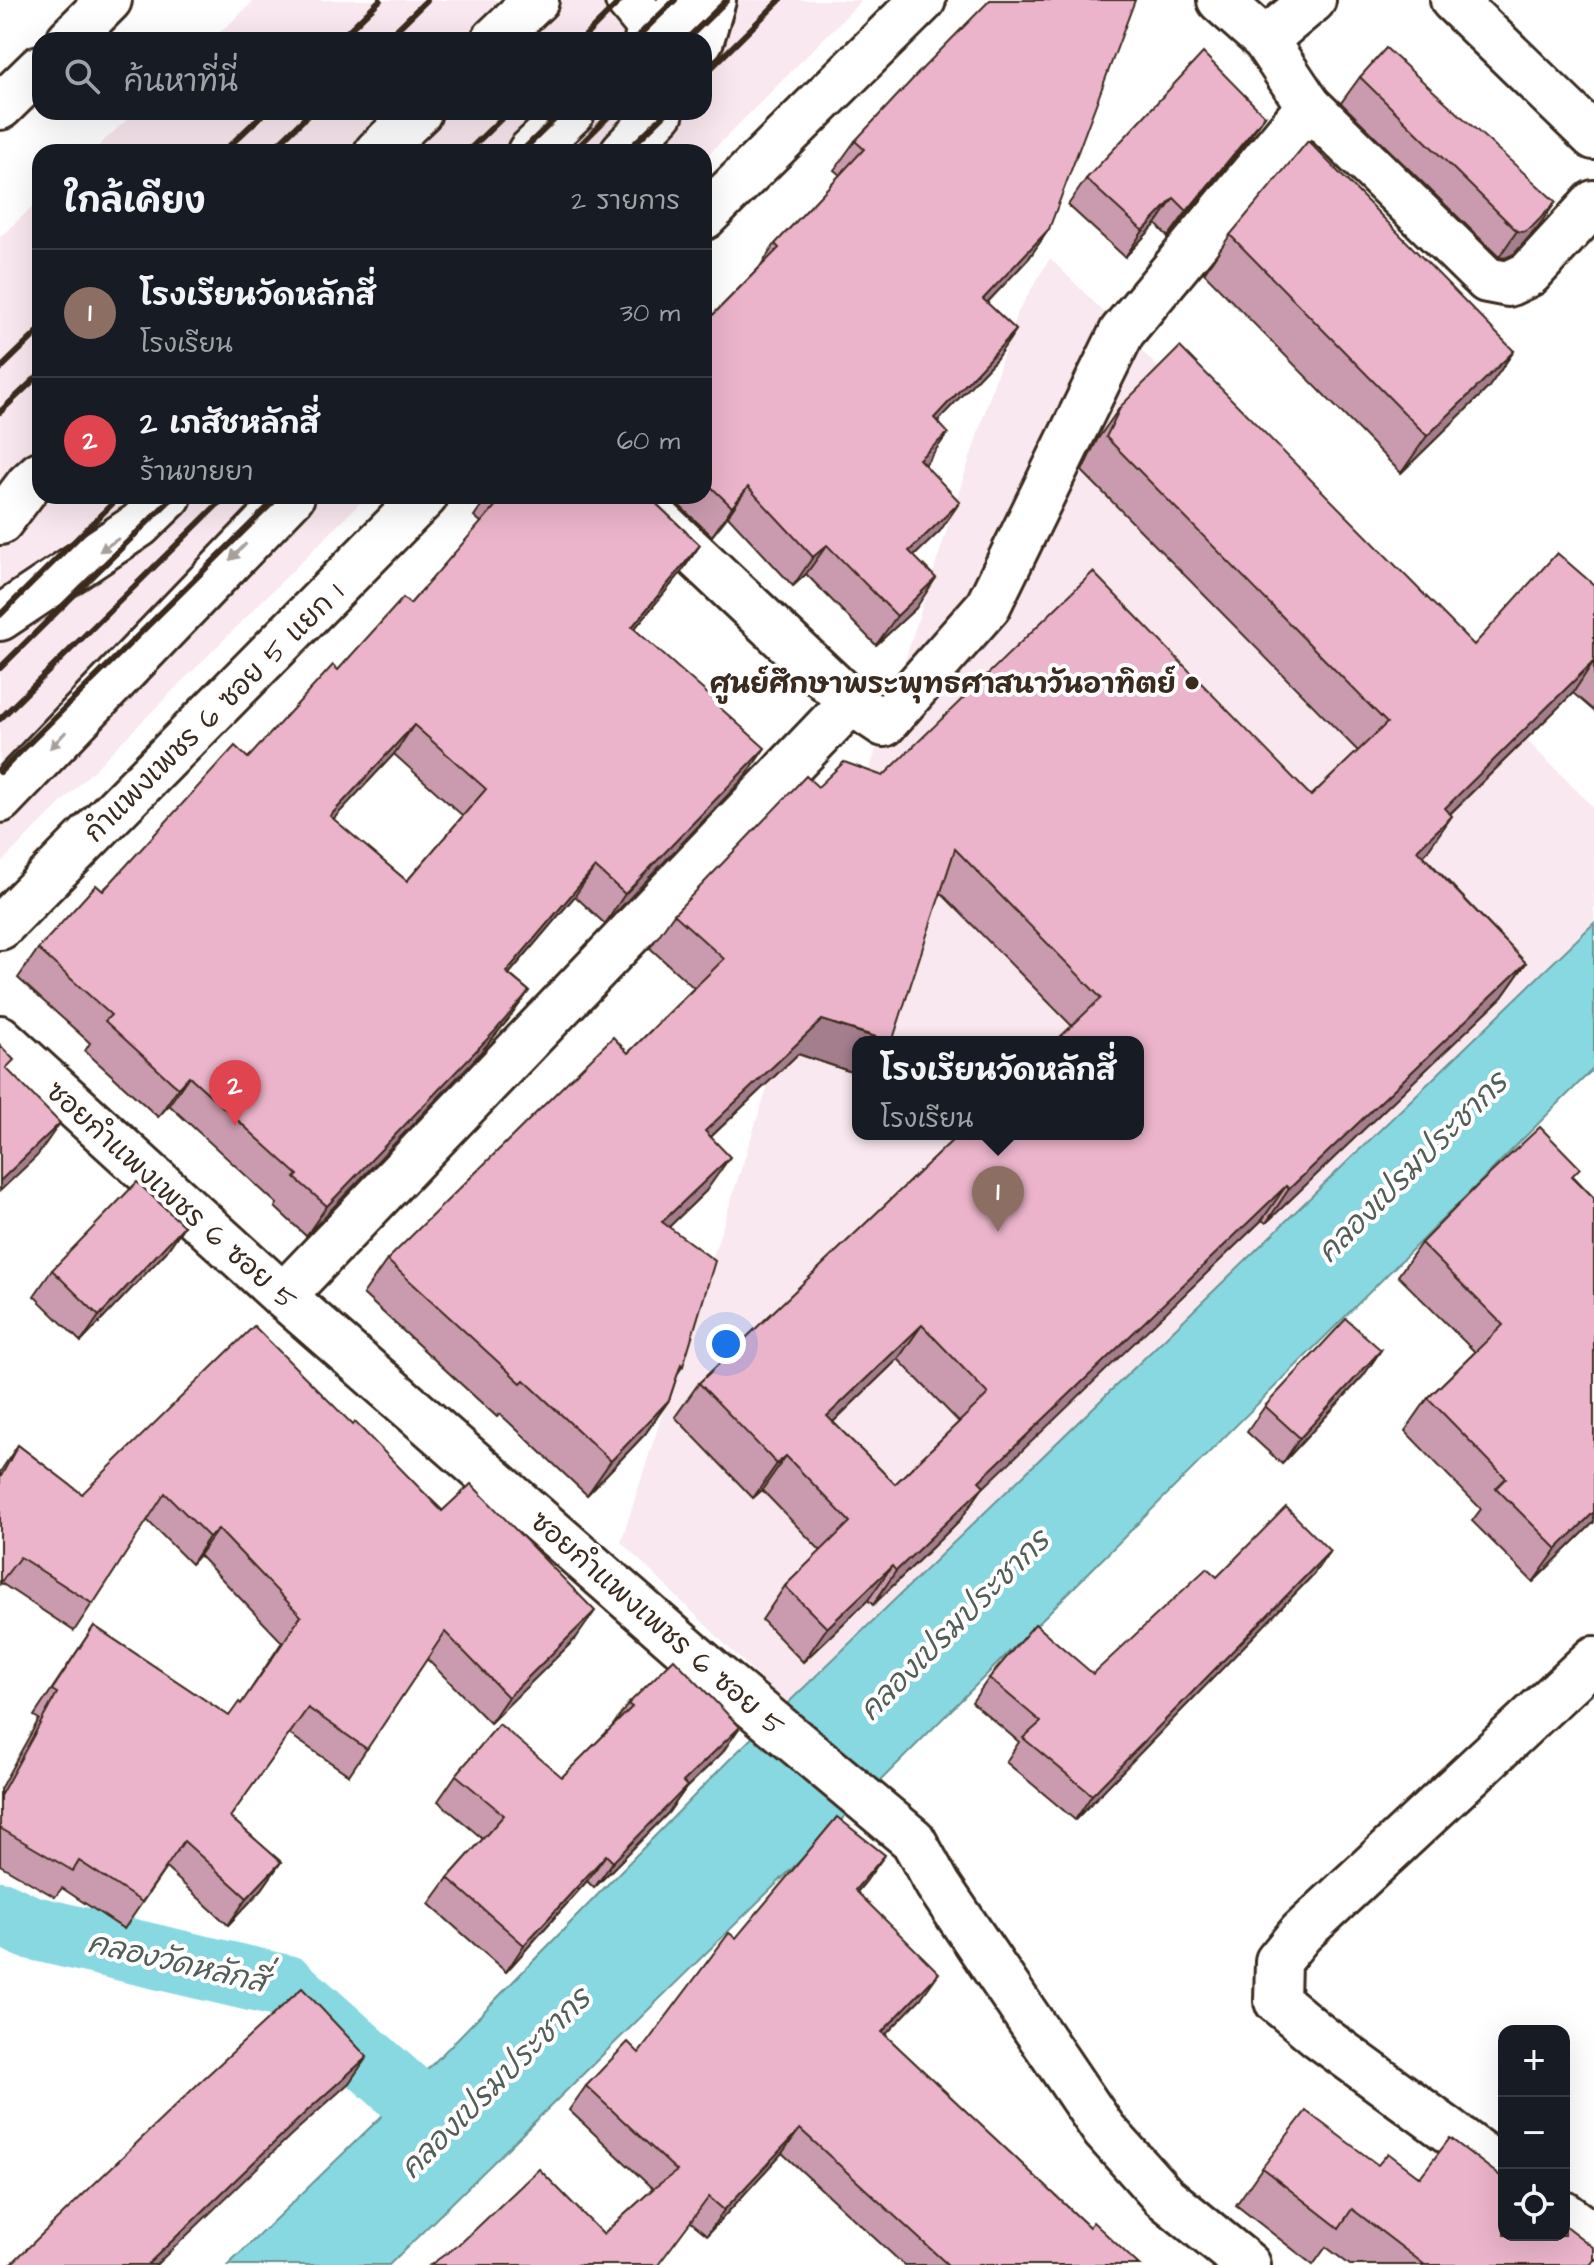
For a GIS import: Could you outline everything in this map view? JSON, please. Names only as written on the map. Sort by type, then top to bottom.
[{"type":"street","points":[[77,32],[109,0]]},
{"type":"street","points":[[502,32],[536,0]]},
{"type":"street","points":[[628,0],[648,32]]},
{"type":"street","points":[[656,32],[689,0]]},
{"type":"street","points":[[703,32],[713,0]]},
{"type":"street","points":[[712,209],[923,0]]},
{"type":"street","points":[[1220,0],[1265,40],[1309,106],[1487,280],[1508,284],[1529,274],[1594,203]]},
{"type":"street","points":[[1265,40],[1313,0]]},
{"type":"street","points":[[1453,0],[1594,137]]},
{"type":"street","points":[[0,107],[32,76]]},
{"type":"street","points":[[641,504],[851,702],[884,724],[988,606],[1122,332],[1309,106]]},
{"type":"street","points":[[385,144],[411,120]]},
{"type":"street","points":[[538,144],[564,120]]},
{"type":"street","points":[[631,144],[653,120]]},
{"type":"street","points":[[0,522],[32,481]]},
{"type":"street","points":[[0,618],[139,525],[161,504]]},
{"type":"street","points":[[0,800],[284,504]]},
{"type":"street","name":"กำแพงเพชร 6 ซอย 5 แยก 1","points":[[0,927],[417,504]]},
{"type":"street","points":[[283,1296],[851,702]]},
{"type":"street","name":"ซอยกำแพงเพชร 6 ซอย 5","points":[[0,1038],[283,1296],[718,1677],[913,1840],[938,1885],[1104,2130],[1163,2196],[1248,2265]]},
{"type":"street","points":[[1501,2169],[1319,2036],[1277,2001],[1278,1961],[1301,1933],[1591,1668]]},
{"type":"street","points":[[1570,2218],[1594,2236]]},
{"type":"shaded area","points":[[255,0],[862,0],[712,151],[712,144],[101,144],[126,120],[712,120],[712,32],[221,32]]},
{"type":"shaded area","points":[[32,207],[32,504],[359,504],[0,864],[0,237]]},
{"type":"shaded area","points":[[1050,258],[1594,808],[1594,923],[787,1705],[621,1542],[1016,315]]},
{"type":"water","name":"คลองเปรมประชากร","points":[[1594,923],[1594,1068],[823,1838],[389,2265],[228,2265],[384,2114],[729,1760]]},
{"type":"building","points":[[990,0],[1135,0],[1049,229],[983,299],[1016,330],[934,418],[948,433],[919,459],[960,502],[909,551],[936,578],[897,616],[827,545],[813,557],[748,487],[732,507],[712,488],[712,316],[779,248],[775,244],[864,149],[855,141]]},
{"type":"building","points":[[1386,48],[1556,202],[1532,227],[1523,232],[1517,231],[1360,77]]},
{"type":"building","points":[[1203,53],[1265,116],[1187,211],[1174,198],[1143,231],[1086,179]]},
{"type":"building","points":[[1308,141],[1514,351],[1427,436],[1230,235]]},
{"type":"building","points":[[1180,347],[1474,645],[1557,553],[1594,585],[1594,661],[1445,808],[1452,816],[1417,850],[1526,963],[1289,1189],[1286,1186],[979,1481],[984,1486],[896,1571],[892,1566],[827,1628],[785,1586],[850,1522],[786,1456],[777,1464],[699,1383],[953,1140],[1144,1140],[1144,1036],[1061,1036],[1101,998],[955,849],[894,1036],[873,1036],[822,1020],[705,1131],[730,1157],[662,1222],[715,1261],[683,1366],[681,1364],[669,1400],[611,1461],[387,1260],[613,1037],[628,1053],[724,959],[674,914],[806,776],[818,787],[844,762],[883,776],[1093,572],[1311,796],[1387,723],[1106,437],[1121,406]],"holes":[[[922,1325],[988,1394],[895,1484],[827,1416]]]},
{"type":"building","points":[[497,504],[656,504],[700,545],[632,627],[765,748],[625,894],[595,867],[506,972],[529,991],[496,1030],[327,1206],[295,1178],[298,1175],[189,1076],[178,1088],[105,1021],[111,1015],[38,949],[96,885],[103,891],[235,746],[248,758],[333,665],[338,670],[403,598],[410,604]],"holes":[[[414,725],[486,789],[407,881],[330,816]]]},
{"type":"building","points":[[0,1045],[14,1060],[6,1068],[60,1123],[0,1181]]},
{"type":"building","points":[[1540,1127],[1580,1168],[1572,1176],[1594,1198],[1594,1512],[1557,1549],[1496,1488],[1506,1478],[1428,1398],[1503,1325],[1421,1243]]},
{"type":"building","points":[[137,1182],[184,1226],[99,1316],[52,1270]]},
{"type":"building","points":[[1346,1319],[1381,1350],[1300,1438],[1265,1406]]},
{"type":"building","points":[[254,1326],[353,1425],[355,1422],[442,1511],[471,1484],[595,1611],[508,1697],[445,1632],[367,1749],[308,1708],[230,1817],[281,1862],[247,1898],[184,1841],[142,1902],[79,1861],[73,1871],[0,1828],[0,1796],[57,1693],[52,1690],[94,1626],[229,1716],[239,1702],[241,1704],[301,1616],[218,1529],[209,1537],[165,1493],[93,1604],[20,1557],[0,1583],[0,1478],[18,1445],[82,1494]]},
{"type":"building","points":[[1286,1507],[1330,1551],[1092,1795],[1023,1738],[1041,1722],[989,1678],[1035,1624],[1093,1674],[1207,1568],[1217,1577]]},
{"type":"building","points":[[674,1659],[740,1727],[683,1782],[687,1786],[613,1862],[606,1855],[524,1945],[448,1878],[504,1815],[456,1775],[499,1724],[562,1777],[632,1707],[628,1704]]},
{"type":"building","points":[[837,1817],[885,1855],[855,1890],[939,1973],[882,2032],[1089,2227],[1093,2222],[1139,2265],[948,2265],[800,2129],[724,2210],[709,2197],[658,2265],[430,2265],[461,2243],[539,2169],[603,2234],[677,2171],[586,2086],[628,2042],[639,2053],[729,1933],[736,1938]]},
{"type":"building","points":[[302,1988],[367,2057],[147,2265],[10,2265],[199,2083]]},
{"type":"building","points":[[1306,2111],[1378,2165],[1388,2153],[1420,2177],[1450,2138],[1498,2174],[1498,2241],[1570,2241],[1570,2230],[1594,2248],[1594,2260],[1590,2265],[1425,2265],[1352,2209],[1339,2228],[1262,2168]]},
{"type":"waterway","name":"คลองวัดหลักสี่","points":[[0,1913],[29,1927],[286,1987],[448,2131]]},
{"type":"railway","points":[[347,32],[380,0]]},
{"type":"railway","points":[[394,32],[427,0]]},
{"type":"railway","points":[[589,32],[621,0]]},
{"type":"railway","points":[[642,32],[675,0]]},
{"type":"railway","points":[[694,32],[727,0]]},
{"type":"railway","points":[[712,67],[780,0]]},
{"type":"railway","points":[[231,144],[257,120]]},
{"type":"railway","points":[[278,144],[303,120]]},
{"type":"railway","points":[[475,144],[500,120]]},
{"type":"railway","points":[[529,144],[554,120]]},
{"type":"railway","points":[[581,144],[605,120]]},
{"type":"railway","points":[[634,144],[659,120]]},
{"type":"railway","points":[[0,369],[32,338]]},
{"type":"railway","points":[[0,412],[32,382]]},
{"type":"railway","points":[[0,615],[112,504]]},
{"type":"railway","points":[[0,668],[166,504]]},
{"type":"railway","points":[[0,719],[218,504]]},
{"type":"railway","points":[[0,772],[271,504]]},
{"type":"place","name":"ศูนย์ศึกษาพระพุทธศาสนาวันอาทิตย์","points":[[1192,683]]},
{"type":"place","name":"2 เภสัชหลักสี่","points":[[235,1126]]},
{"type":"place","name":"โรงเรียนวัดหลักสี่","points":[[998,1232]]}]
